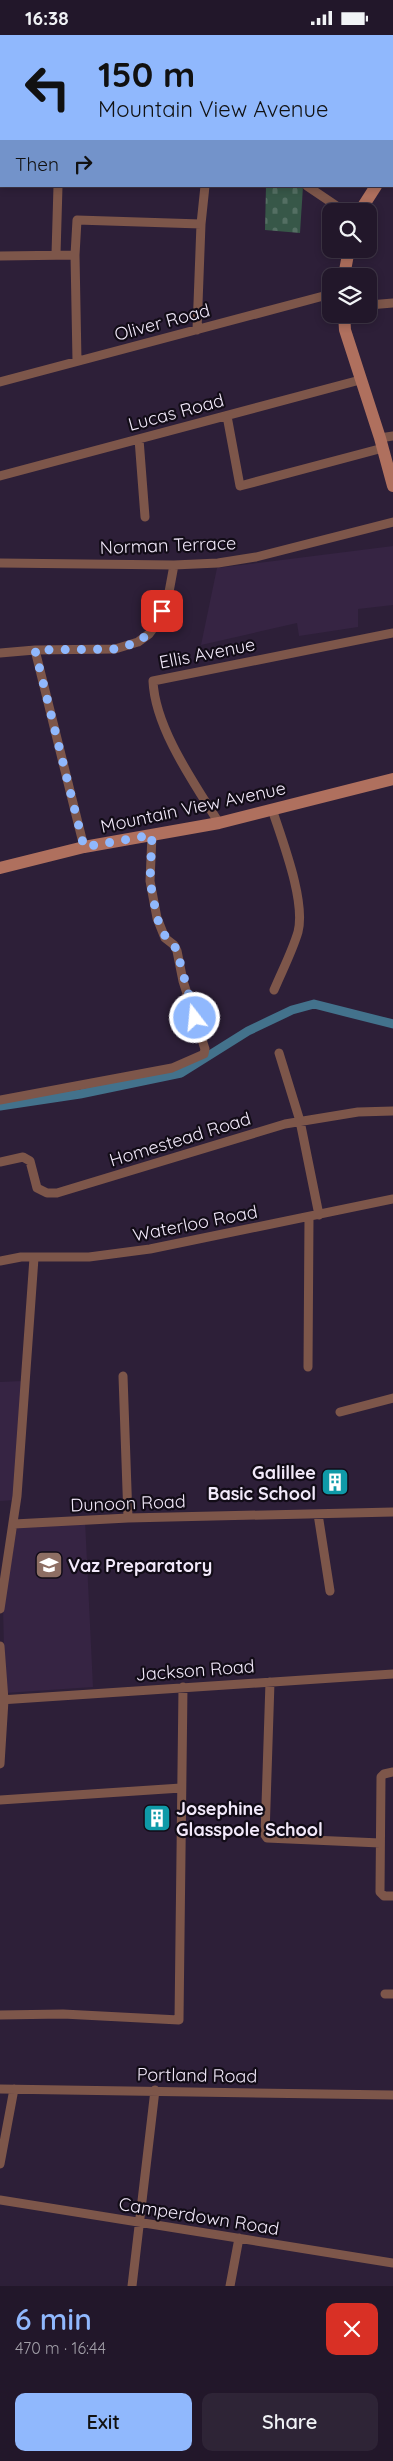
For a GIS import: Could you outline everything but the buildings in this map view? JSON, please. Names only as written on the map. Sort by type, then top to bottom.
[{"type":"main road","points":[[365,203],[375,187]]},
{"type":"main road","points":[[345,323],[360,380],[385,441],[393,487]]},
{"type":"main road","name":"Mountain View Avenue","points":[[0,868],[84,847],[218,823],[393,779]]},
{"type":"street","points":[[56,254],[58,187]]},
{"type":"street","points":[[196,330],[201,224],[205,187]]},
{"type":"street","points":[[308,187],[332,203]]},
{"type":"street","points":[[77,361],[75,255],[77,220],[201,224]]},
{"type":"street","points":[[0,257],[56,254],[75,255]]},
{"type":"street","name":"Oliver Road","points":[[0,381],[322,297]]},
{"type":"street","points":[[377,304],[393,303]]},
{"type":"street","name":"Lucas Road","points":[[0,476],[360,380]]},
{"type":"street","points":[[227,416],[240,486],[385,441]]},
{"type":"street","points":[[139,439],[145,517]]},
{"type":"street","name":"Norman Terrace","points":[[0,563],[174,565],[218,563],[256,557],[393,522]]},
{"type":"street","points":[[0,653],[35,650],[115,649],[138,642],[150,634],[157,623],[169,593],[174,565]]},
{"type":"street","name":"Ellis Avenue","points":[[218,823],[192,781],[163,726],[154,698],[153,681],[393,633]]},
{"type":"street","points":[[35,650],[84,847]]},
{"type":"street","points":[[272,809],[298,897],[300,917],[298,932],[274,989]]},
{"type":"street","points":[[0,1100],[172,1068],[204,1054],[205,1049],[183,981],[177,951],[174,945],[166,938],[157,918],[150,881],[152,835]]},
{"type":"street","points":[[280,1053],[300,1121],[319,1215]]},
{"type":"street","name":"Homestead Road","points":[[0,1162],[23,1157],[30,1161],[37,1187],[47,1193],[57,1193],[300,1121],[358,1113],[393,1111]]},
{"type":"street","name":"Waterloo Road","points":[[0,1261],[21,1257],[89,1257],[150,1249],[309,1218],[393,1199]]},
{"type":"street","points":[[308,1367],[309,1218]]},
{"type":"street","points":[[0,1609],[14,1524],[34,1258]]},
{"type":"street","points":[[123,1376],[128,1518]]},
{"type":"street","points":[[340,1411],[393,1398]]},
{"type":"street","name":"Dunoon Road","points":[[14,1524],[128,1518],[393,1512]]},
{"type":"street","points":[[318,1514],[330,1591]]},
{"type":"street","points":[[0,1646],[2,1700],[0,1764]]},
{"type":"street","name":"Jackson Road","points":[[2,1700],[393,1674]]},
{"type":"street","points":[[270,1682],[265,1835],[268,1838],[380,1843]]},
{"type":"street","points":[[0,2015],[63,2014],[179,2020],[183,1687]]},
{"type":"street","points":[[393,1772],[384,1774],[381,1777],[380,1843],[380,1892],[384,1896],[393,1896]]},
{"type":"street","points":[[0,1800],[181,1788]]},
{"type":"street","name":"Portland Road","points":[[0,2089],[393,2095]]},
{"type":"street","points":[[0,2164],[14,2089]]},
{"type":"street","points":[[132,2286],[155,2090]]},
{"type":"street","name":"Camperdown Road","points":[[0,2200],[140,2224],[393,2263]]},
{"type":"street","points":[[230,2286],[239,2238]]},
{"type":"shaded area","points":[[393,546],[393,605],[358,609],[358,627],[299,636],[297,623],[201,645],[217,568]]},
{"type":"shaded area","points":[[22,1381],[15,1500],[0,1501],[0,1382]]},
{"type":"shaded area","name":"Vaz Preparatory","points":[[85,1520],[93,1687],[5,1693],[3,1607],[18,1522]]},
{"type":"green space","points":[[266,187],[303,187],[300,233],[265,230]]},
{"type":"waterway","points":[[0,1106],[80,1094],[181,1073],[248,1031],[292,1010],[314,1004],[393,1024]]},
{"type":"place","name":"Galillee Basic School","points":[[335,1482]]},
{"type":"place","name":"Vaz Preparatory","points":[[49,1565]]},
{"type":"place","name":"Josephine Glasspole School","points":[[157,1818]]},
{"type":"route","points":[[162,611],[150,634],[138,642],[126,646],[115,649],[35,650],[47,691],[84,847],[152,835],[150,881],[157,918],[166,938],[172,942],[177,951],[183,981],[195,1018]]}]
